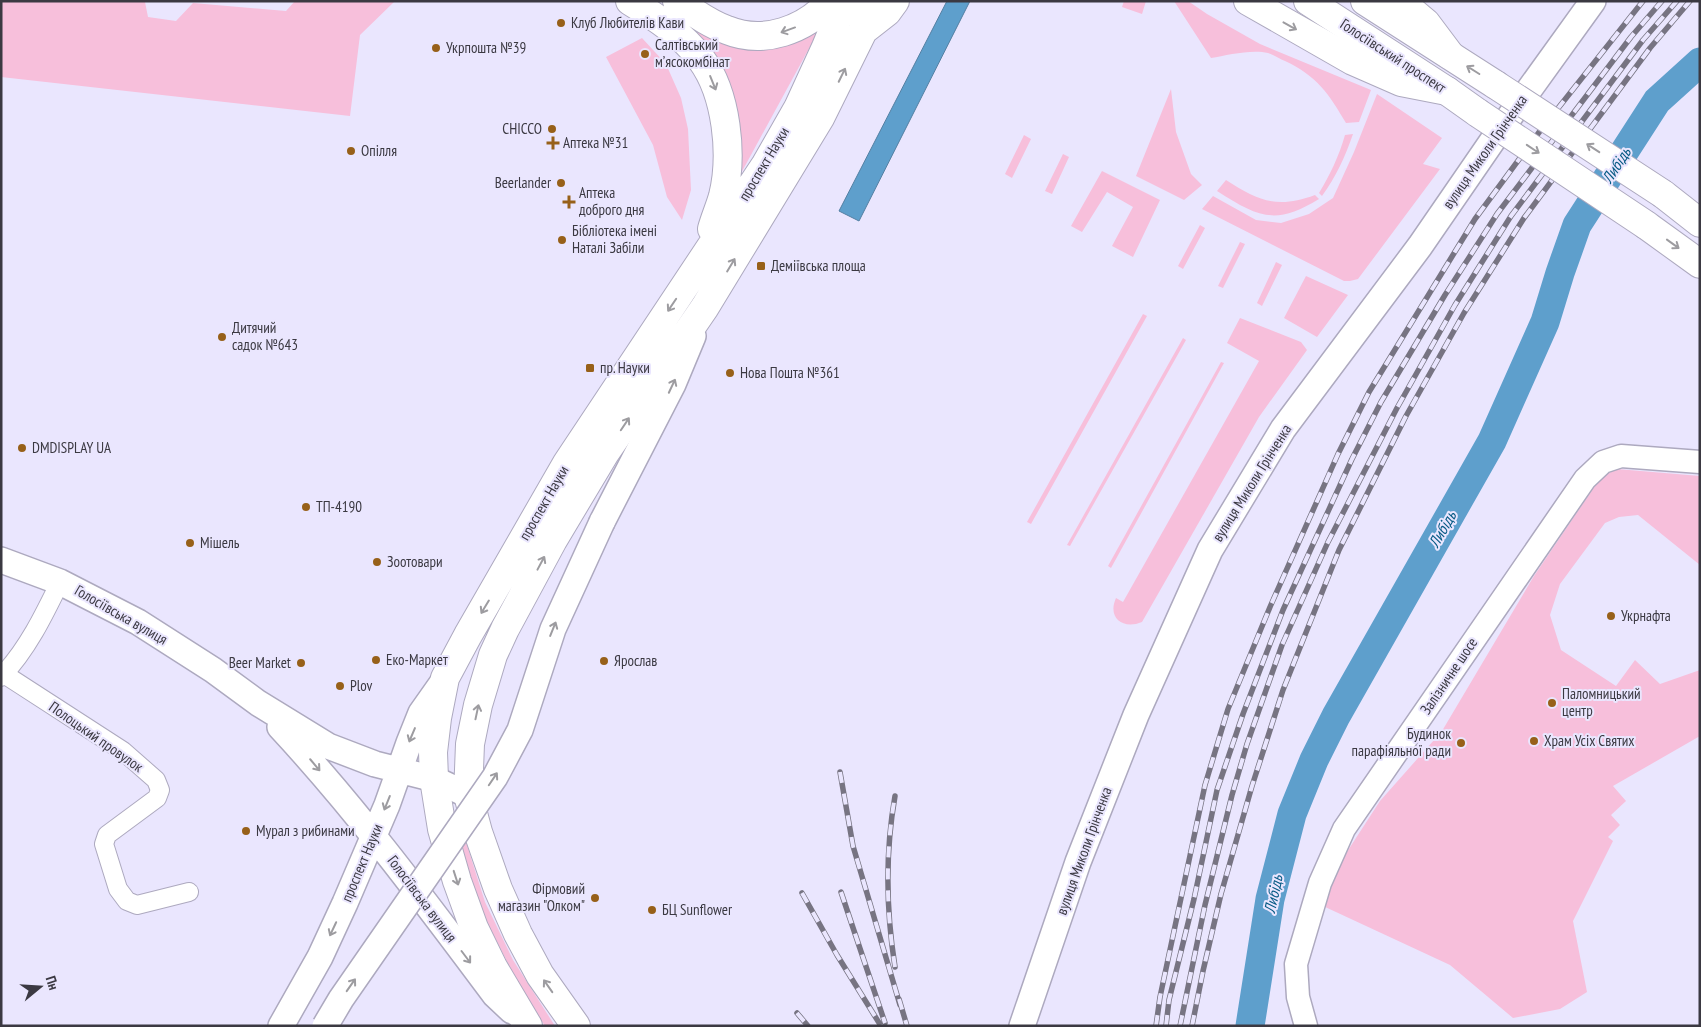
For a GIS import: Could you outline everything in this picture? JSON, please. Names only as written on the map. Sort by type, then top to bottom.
[{"type":"main road","points":[[630,1],[677,34],[701,59],[713,81],[722,110],[727,161],[723,196],[699,265]]},
{"type":"main road","points":[[684,6],[726,30],[764,37],[787,32],[801,25],[814,17],[831,1]]},
{"type":"main road","name":"проспект Науки","points":[[281,1026],[320,957],[345,904],[387,804],[408,743],[421,713],[445,678],[567,463],[766,164],[798,108],[845,1]]},
{"type":"main road","points":[[863,31],[873,1]]},
{"type":"main road","points":[[863,31],[887,12],[895,1]]},
{"type":"main road","points":[[1248,1],[1273,17],[1361,64],[1401,82],[1447,91]]},
{"type":"main road","name":"Голосіївський проспект","points":[[1308,1],[1646,224],[1700,264]]},
{"type":"main road","name":"Голосіївський проспект","points":[[1365,1],[1663,194],[1700,223]]},
{"type":"main road","points":[[1400,1],[1426,23],[1451,56]]},
{"type":"main road","name":"вулиця Миколи Грінченка","points":[[1022,1026],[1085,844],[1136,715],[1210,550],[1284,429],[1420,246],[1495,137],[1593,1]]},
{"type":"main road","name":"проспект Науки","points":[[576,1026],[540,975],[518,934],[498,889],[478,832],[468,795],[470,744],[478,705],[493,655],[553,540],[606,452],[706,307],[820,118],[863,31]]},
{"type":"main road","name":"проспект Науки","points":[[325,1026],[341,999],[495,777],[520,730],[552,629],[602,522],[673,384],[706,307]]},
{"type":"main road","name":"Голосіївська вулиця","points":[[1,560],[60,582],[138,622],[213,670],[258,703],[328,746],[399,771],[434,780],[468,795]]},
{"type":"main road","points":[[445,678],[434,744],[434,780],[442,828],[457,881],[474,928],[493,968],[528,1026]]},
{"type":"main road","name":"Голосіївська вулиця","points":[[258,703],[306,755],[373,836],[495,995],[528,1026]]},
{"type":"street","name":"Залізничне шосе","points":[[1306,1026],[1298,997],[1296,964],[1320,883],[1344,829],[1585,479],[1603,462],[1621,456],[1700,462]]},
{"type":"street","points":[[3,676],[13,665],[42,618],[60,582]]},
{"type":"street","name":"Полоцький провулок","points":[[3,676],[122,751],[156,780],[160,790],[157,798],[107,835],[104,844],[118,889],[127,901],[137,905],[189,892]]},
{"type":"shaded area","points":[[1,1],[145,2],[148,17],[176,21],[193,3],[286,11],[295,1],[395,1],[360,35],[350,116],[1,77]]},
{"type":"shaded area","points":[[1124,1],[1146,1],[1142,14],[1122,7]]},
{"type":"shaded area","points":[[1174,1],[1188,1],[1260,44],[1371,90],[1359,122],[1346,123],[1334,103],[1314,80],[1296,67],[1270,54],[1247,52],[1211,58]]},
{"type":"shaded area","points":[[682,18],[765,48],[781,47],[796,43],[818,32],[739,177],[739,140]]},
{"type":"shaded area","points":[[642,38],[666,64],[681,98],[688,129],[691,190],[682,220],[667,197],[653,145],[606,57]]},
{"type":"shaded area","points":[[1171,89],[1176,132],[1191,174],[1202,185],[1184,200],[1136,176]]},
{"type":"shaded area","points":[[1377,94],[1442,138],[1423,164],[1440,169],[1358,279],[1344,281],[1202,209],[1213,196],[1256,220],[1281,223],[1309,214],[1333,198]]},
{"type":"shaded area","points":[[1353,134],[1332,182],[1322,196],[1319,193],[1334,165],[1345,135]]},
{"type":"shaded area","points":[[1024,135],[1031,139],[1012,178],[1005,174]]},
{"type":"shaded area","points":[[1063,154],[1069,157],[1052,194],[1045,191]]},
{"type":"shaded area","points":[[1102,171],[1160,200],[1133,257],[1112,246],[1133,207],[1107,192],[1082,232],[1071,226]]},
{"type":"shaded area","points":[[1226,180],[1258,198],[1269,201],[1290,202],[1315,195],[1319,199],[1290,213],[1267,215],[1244,207],[1217,191]]},
{"type":"shaded area","points":[[1200,225],[1205,228],[1183,269],[1178,266]]},
{"type":"shaded area","points":[[1240,242],[1245,244],[1223,288],[1218,286]]},
{"type":"shaded area","points":[[1276,262],[1282,265],[1262,306],[1257,303]]},
{"type":"shaded area","points":[[1306,276],[1348,295],[1317,337],[1284,318]]},
{"type":"shaded area","points":[[1143,314],[1147,316],[1031,524],[1027,522]]},
{"type":"shaded area","points":[[1240,318],[1301,342],[1307,350],[1259,417],[1142,622],[1135,624],[1123,623],[1115,616],[1114,605],[1116,598],[1123,602],[1259,361],[1227,343]]},
{"type":"shaded area","points":[[1183,338],[1186,340],[1070,546],[1067,545]]},
{"type":"shaded area","points":[[1221,362],[1224,363],[1111,568],[1108,566]]},
{"type":"shaded area","points":[[1617,469],[1700,476],[1700,565],[1638,515],[1619,517],[1605,523],[1560,584],[1550,615],[1561,650],[1616,686],[1635,660],[1660,684],[1700,670],[1700,736],[1613,786],[1626,801],[1611,815],[1620,825],[1608,837],[1613,841],[1573,921],[1587,992],[1560,1009],[1513,1018],[1450,965],[1323,906],[1330,878],[1380,801],[1442,731],[1534,576],[1601,477]]},
{"type":"shaded area","points":[[465,839],[485,902],[513,960],[555,1026],[545,1026],[522,991],[478,905],[460,844]]},
{"type":"water","points":[[947,1],[970,1],[859,221],[839,211]]},
{"type":"waterway","name":"Либідь","points":[[1250,1026],[1270,899],[1292,814],[1314,760],[1336,716],[1492,441],[1545,322],[1577,225],[1657,101],[1700,62]]},
{"type":"railway","points":[[1156,1026],[1160,997],[1205,785],[1228,709],[1270,607],[1338,454],[1369,392],[1475,219],[1540,131],[1643,1]]},
{"type":"railway","points":[[1166,1026],[1169,1000],[1194,899],[1217,790],[1243,714],[1283,610],[1352,459],[1381,402],[1445,295],[1497,214],[1631,37],[1662,1]]},
{"type":"railway","points":[[1180,1026],[1205,905],[1232,795],[1247,744],[1282,645],[1328,542],[1397,408],[1455,305],[1511,216],[1643,40],[1677,1]]},
{"type":"railway","points":[[1192,1026],[1221,894],[1252,786],[1283,690],[1339,550],[1406,416],[1464,313],[1524,218],[1650,48],[1690,1]]},
{"type":"railway","points":[[840,772],[853,846],[900,1005]]},
{"type":"railway","points":[[895,796],[888,860],[888,903],[895,967]]},
{"type":"railway","points":[[841,892],[885,1023]]},
{"type":"railway","points":[[802,893],[837,955],[881,1026]]},
{"type":"railway","points":[[899,999],[907,1026]]},
{"type":"railway","points":[[797,1013],[808,1026]]},
{"type":"place","name":"Клуб Любителів Кави","points":[[561,23]]},
{"type":"place","name":"Укрпошта №39","points":[[436,48]]},
{"type":"place","name":"Салтівський мʼясокомбінат","points":[[645,54]]},
{"type":"place","name":"CHICCO","points":[[552,129]]},
{"type":"place","name":"Аптека №31","points":[[553,143]]},
{"type":"place","name":"Опілля","points":[[351,151]]},
{"type":"place","name":"Beerlander","points":[[561,183]]},
{"type":"place","name":"Аптека доброго дня","points":[[569,202]]},
{"type":"place","name":"Бібліотека імені Наталі Забіли","points":[[562,240]]},
{"type":"place","name":"Деміївська площа","points":[[761,266]]},
{"type":"place","name":"Дитячий садок №643","points":[[222,337]]},
{"type":"place","name":"пр. Науки","points":[[590,368]]},
{"type":"place","name":"Нова Пошта №361","points":[[730,373]]},
{"type":"place","name":"DMDISPLAY UA","points":[[22,448]]},
{"type":"place","name":"ТП-4190","points":[[306,507]]},
{"type":"place","name":"Мішель","points":[[190,543]]},
{"type":"place","name":"Зоотовари","points":[[377,562]]},
{"type":"place","name":"Укрнафта","points":[[1611,616]]},
{"type":"place","name":"Еко-Маркет","points":[[376,660]]},
{"type":"place","name":"Ярослав","points":[[604,661]]},
{"type":"place","name":"Beer Market","points":[[301,663]]},
{"type":"place","name":"Plov","points":[[340,686]]},
{"type":"place","name":"Паломницький центр","points":[[1552,703]]},
{"type":"place","name":"Храм Усіх Святих","points":[[1534,741]]},
{"type":"place","name":"Будинок парафіяльної ради","points":[[1461,743]]},
{"type":"place","name":"Мурал з рибинами","points":[[246,831]]},
{"type":"place","name":"Фірмовий магазин \"Олком\"","points":[[595,898]]},
{"type":"place","name":"БЦ Sunflower","points":[[652,910]]}]
